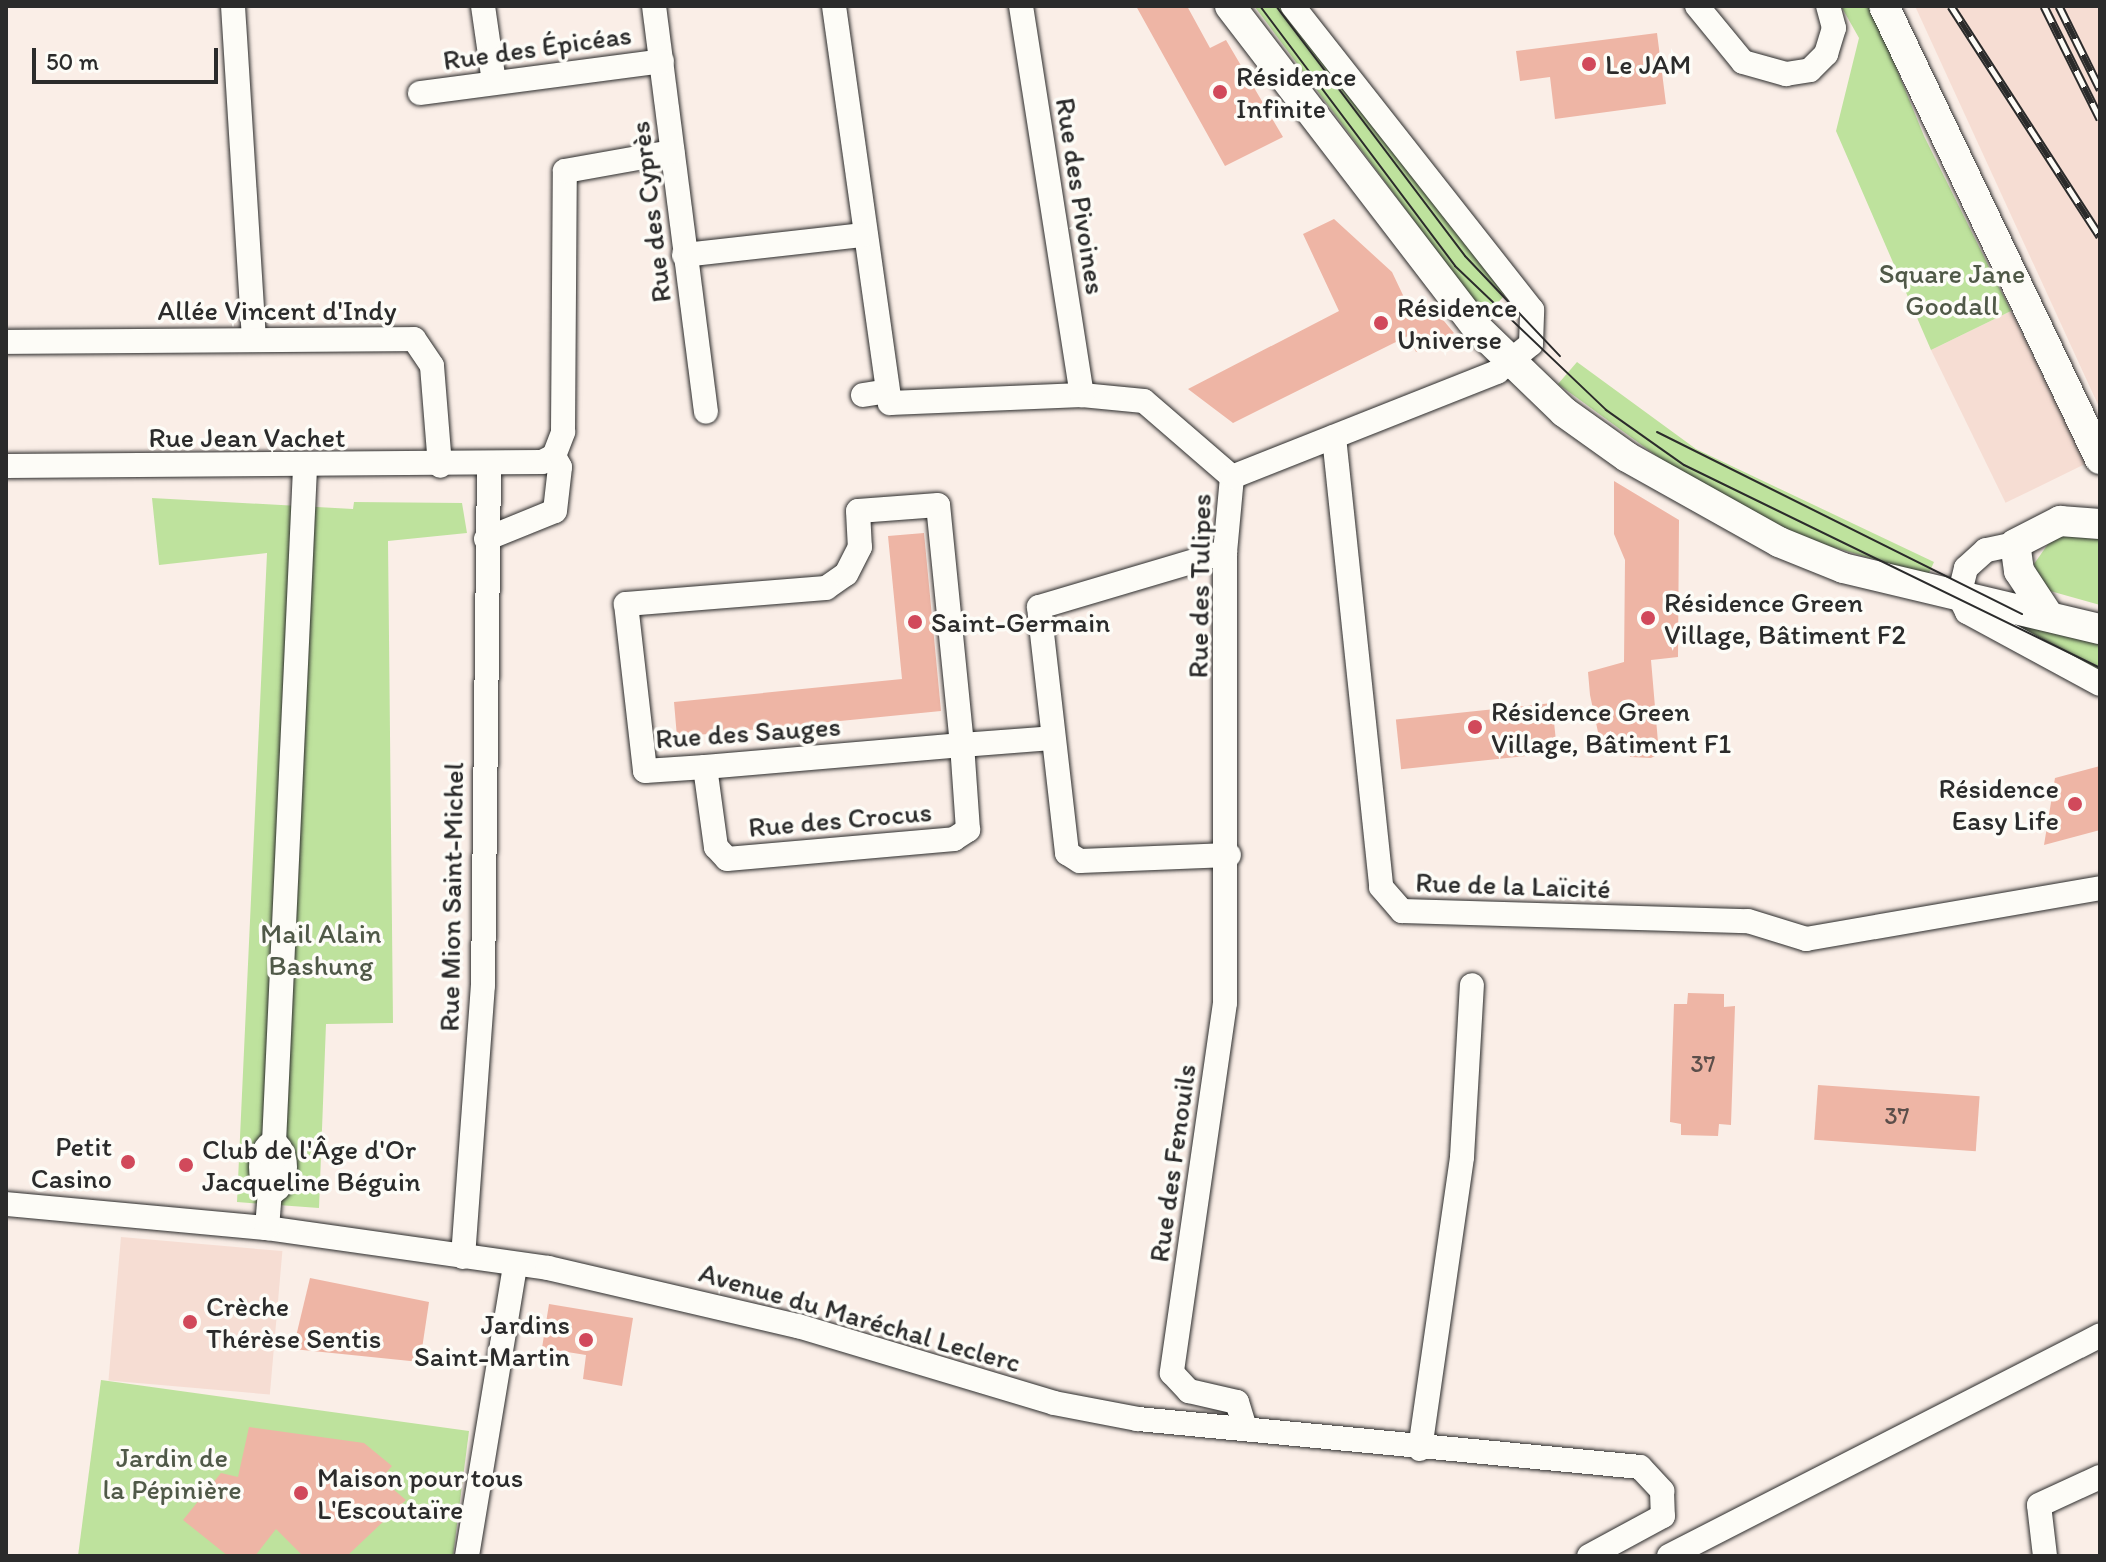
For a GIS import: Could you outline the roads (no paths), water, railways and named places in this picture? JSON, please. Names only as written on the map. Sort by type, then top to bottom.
[{"type":"main road","points":[[1230,6],[1477,328],[1512,364],[1627,457],[1779,542],[1843,568],[1959,596],[2046,612],[2098,627]]},
{"type":"main road","points":[[1884,6],[2095,451],[2100,482]]},
{"type":"main road","points":[[2046,612],[2019,571],[2015,544],[2060,521],[2100,524]]},
{"type":"street","points":[[233,6],[254,339]]},
{"type":"street","points":[[483,6],[494,82]]},
{"type":"street","name":"Rue des Cyprès","points":[[654,6],[706,412]]},
{"type":"street","points":[[834,6],[863,235],[870,246],[887,391],[897,407],[1082,395],[1144,401],[1232,477]]},
{"type":"street","name":"Rue des Pivoines","points":[[1021,6],[1082,395]]},
{"type":"street","points":[[1293,6],[1532,310],[1531,344],[1512,364]]},
{"type":"street","points":[[1697,6],[1743,62],[1786,74],[1810,70],[1826,54],[1834,28],[1828,6]]},
{"type":"street","name":"Rue des Épicéas","points":[[420,93],[662,61]]},
{"type":"street","points":[[486,539],[555,511],[560,467],[554,456],[563,432],[565,171],[672,152]]},
{"type":"street","points":[[684,255],[863,235]]},
{"type":"street","name":"Allée Vincent d'Indy","points":[[6,342],[414,339],[432,366],[440,466]]},
{"type":"street","name":"Rue des Tulipes","points":[[1229,855],[1225,552],[1232,477],[1512,364]]},
{"type":"street","points":[[863,395],[887,391]]},
{"type":"street","name":"Rue de la Laïcité","points":[[1334,437],[1364,673],[1381,887],[1402,911],[1748,921],[1806,939],[2100,888]]},
{"type":"street","points":[[489,465],[554,456]]},
{"type":"street","name":"Rue Jean Vachet","points":[[6,466],[305,468],[489,465]]},
{"type":"street","name":"Rue Mion Saint-Michel","points":[[463,1257],[483,985],[489,465]]},
{"type":"street","points":[[267,1228],[305,468]]},
{"type":"street","name":"Rue des Sauges","points":[[962,745],[938,505],[858,511],[860,547],[846,574],[826,588],[626,604],[645,771],[1052,738]]},
{"type":"street","points":[[2015,544],[1986,550],[1966,568],[1959,596],[1976,620],[2100,684]]},
{"type":"street","points":[[1225,552],[1039,607],[1063,846],[1073,858],[1229,855]]},
{"type":"street","name":"Rue des Crocus","points":[[705,767],[718,852],[735,859],[962,836],[969,825],[962,745]]},
{"type":"street","name":"Rue des Fenouils","points":[[1229,855],[1225,1003],[1172,1373],[1189,1391],[1237,1402],[1245,1429]]},
{"type":"street","points":[[1420,1449],[1462,1157],[1472,985]]},
{"type":"street","name":"Avenue du Maréchal Leclerc","points":[[6,1204],[267,1228],[515,1265],[798,1326],[1054,1403],[1420,1449],[1640,1467],[1662,1491],[1663,1516],[1589,1556]]},
{"type":"street","points":[[467,1556],[515,1265]]},
{"type":"street","points":[[1669,1556],[1700,1549],[2100,1335]]},
{"type":"street","points":[[2045,1556],[2039,1505],[2100,1477]]},
{"type":"tram line","points":[[1260,6],[1455,266],[1606,410],[1684,465],[2100,668]]},
{"type":"tram line","points":[[1276,6],[1465,256],[1560,356]]},
{"type":"tram line","points":[[1657,432],[2022,614]]},
{"type":"railway","points":[[1951,6],[2100,236]]},
{"type":"railway","points":[[2044,6],[2100,119]]},
{"type":"railway","points":[[2059,6],[2100,89]]},
{"type":"place","name":"Le JAM","points":[[1589,64]]},
{"type":"place","name":"Résidence Infinite","points":[[1220,92]]},
{"type":"place","name":"Résidence Universe","points":[[1381,323]]},
{"type":"place","name":"Résidence Green Village, Bâtiment F2","points":[[1648,618]]},
{"type":"place","name":"Saint-Germain","points":[[915,622]]},
{"type":"place","name":"Résidence Green Village, Bâtiment F1","points":[[1475,727]]},
{"type":"place","name":"Résidence Easy Life","points":[[2075,804]]},
{"type":"place","name":"Petit Casino","points":[[128,1162]]},
{"type":"place","name":"Club de l'Âge d'Or Jacqueline Béguin","points":[[186,1165]]},
{"type":"place","name":"Crèche Thérèse Sentis","points":[[190,1322]]},
{"type":"place","name":"Jardins Saint-Martin","points":[[586,1340]]},
{"type":"place","name":"Maison pour tous L'Escoutaïre","points":[[301,1493]]},
{"type":"park label","name":"Square Jane Goodall","points":[[1952,289]]},
{"type":"park label","name":"Mail Alain Bashung","points":[[321,949]]},
{"type":"park label","name":"Jardin de la Pépinière","points":[[172,1473]]}]
